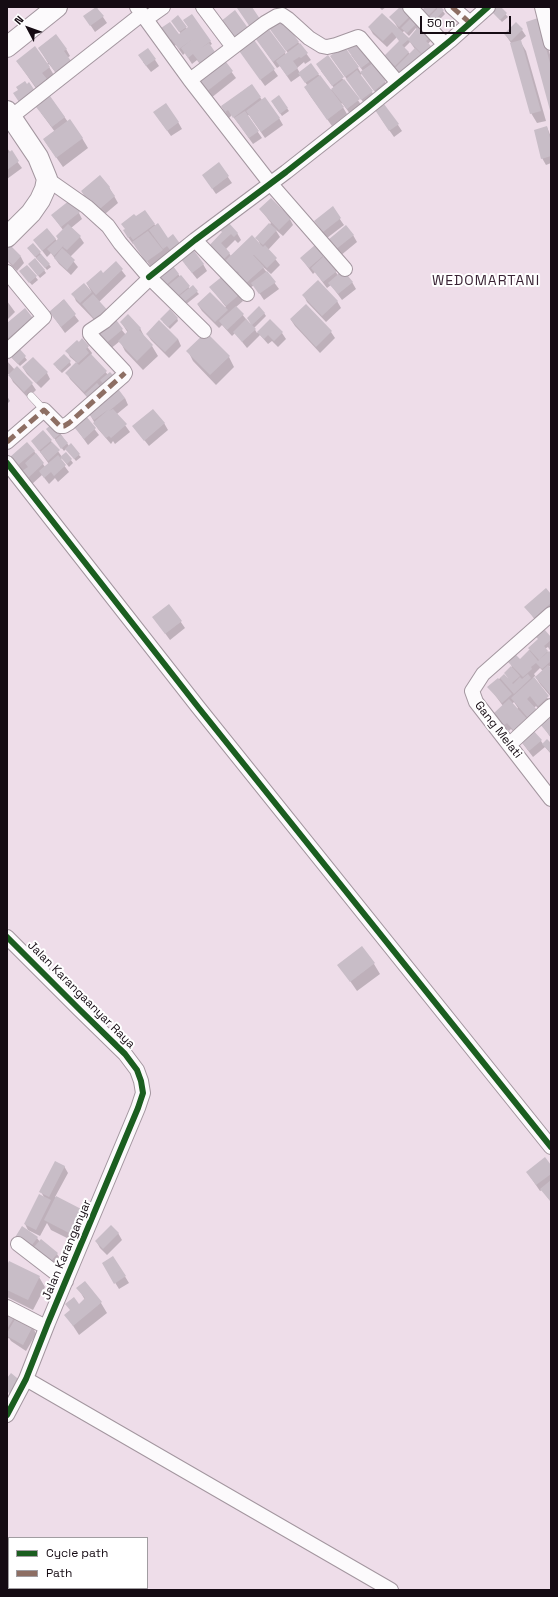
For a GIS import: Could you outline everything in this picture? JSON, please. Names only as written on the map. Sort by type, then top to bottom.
[{"type":"main road","points":[[7,48],[57,7]]},
{"type":"main road","points":[[7,236],[31,213],[40,200],[45,189],[47,179],[38,158],[9,114]]},
{"type":"street","points":[[9,114],[142,13],[163,7]]},
{"type":"street","points":[[203,7],[233,47]]},
{"type":"street","points":[[410,7],[445,45]]},
{"type":"street","points":[[452,7],[470,23]]},
{"type":"street","points":[[7,442],[44,410],[56,424],[64,426],[123,376],[125,374],[124,371],[94,339],[90,334],[90,331],[105,321],[150,278],[195,240],[398,83],[445,45],[488,7]]},
{"type":"street","points":[[542,7],[551,43]]},
{"type":"street","points":[[142,13],[190,80],[270,183],[345,269]]},
{"type":"street","points":[[190,80],[265,22],[276,16],[282,15],[309,38],[322,46],[327,47],[358,37],[360,38],[398,83]]},
{"type":"street","points":[[47,179],[87,207],[108,226],[120,243],[150,278],[204,331]]},
{"type":"street","points":[[195,240],[247,294]]},
{"type":"street","points":[[7,272],[44,317],[7,351]]},
{"type":"street","points":[[7,463],[198,707],[551,1148]]},
{"type":"street","name":"Gang Melati","points":[[551,614],[483,674],[472,691],[476,702],[510,744],[546,782],[551,799]]},
{"type":"street","points":[[510,744],[551,706]]},
{"type":"street","name":"Jalan Karangaanyar Raya","points":[[7,937],[126,1054],[137,1070],[141,1081],[142,1093]]},
{"type":"street","name":"Jalan Karanganyar","points":[[8,1410],[26,1379],[46,1327],[138,1108],[142,1093]]},
{"type":"street","points":[[18,1244],[66,1281]]},
{"type":"street","points":[[7,1307],[46,1327]]},
{"type":"street","points":[[26,1379],[392,1590]]},
{"type":"lane","points":[[31,396],[44,410]]},
{"type":"building","points":[[96,7],[104,16],[90,26],[83,16]]},
{"type":"building","points":[[252,7],[260,19],[250,27],[237,8]]},
{"type":"building","points":[[400,7],[407,7],[413,13],[399,27],[389,17]]},
{"type":"building","points":[[425,7],[437,7],[428,16],[422,10]]},
{"type":"building","points":[[439,7],[444,10],[433,22],[429,17]]},
{"type":"building","points":[[495,7],[501,7],[507,13],[500,20],[491,11]]},
{"type":"building","points":[[235,10],[248,28],[232,39],[220,22]]},
{"type":"building","points":[[382,13],[409,38],[422,22],[434,34],[426,41],[432,47],[424,56],[408,40],[402,45],[409,52],[395,66],[384,56],[399,41],[392,32],[383,41],[368,27]]},
{"type":"building","points":[[192,14],[211,41],[201,48],[209,43],[215,52],[200,63],[193,54],[188,58],[181,48],[194,38],[179,49],[171,39],[167,42],[158,30],[170,22],[179,34],[188,27],[183,20]]},
{"type":"building","points":[[178,15],[187,27],[179,32],[171,21]]},
{"type":"building","points":[[414,15],[419,21],[407,33],[401,28]]},
{"type":"building","points":[[282,18],[299,42],[286,51],[269,28]]},
{"type":"building","points":[[538,18],[551,67],[551,114],[526,22]]},
{"type":"building","points":[[516,22],[523,29],[511,41],[504,34]]},
{"type":"building","points":[[268,28],[286,52],[273,62],[255,38]]},
{"type":"building","points":[[56,34],[67,49],[64,51],[71,61],[55,72],[38,48]]},
{"type":"building","points":[[252,37],[275,69],[260,80],[237,48]]},
{"type":"building","points":[[357,40],[372,60],[361,68],[346,48]]},
{"type":"building","points":[[521,40],[541,111],[530,114],[510,43]]},
{"type":"building","points":[[300,43],[308,53],[293,61],[298,68],[287,76],[276,61]]},
{"type":"building","points":[[35,46],[50,67],[42,73],[47,79],[36,87],[16,61]]},
{"type":"building","points":[[344,46],[359,67],[345,77],[330,56]]},
{"type":"building","points":[[148,48],[156,59],[146,66],[138,55]]},
{"type":"building","points":[[415,48],[423,56],[400,79],[392,71]]},
{"type":"building","points":[[328,55],[344,77],[332,86],[316,64]]},
{"type":"building","points":[[223,58],[233,71],[206,92],[196,79]]},
{"type":"building","points":[[311,63],[319,74],[305,83],[298,73]]},
{"type":"building","points":[[373,63],[386,81],[374,91],[360,72]]},
{"type":"building","points":[[357,70],[373,91],[361,100],[346,79]]},
{"type":"building","points":[[320,75],[344,107],[327,120],[304,87]]},
{"type":"building","points":[[344,79],[360,99],[347,109],[331,89]]},
{"type":"building","points":[[25,81],[27,84],[29,82],[35,91],[19,102],[13,93],[18,90],[16,87]]},
{"type":"building","points":[[252,84],[261,97],[233,118],[228,110],[225,112],[221,106]]},
{"type":"building","points":[[279,95],[288,108],[280,114],[271,101]]},
{"type":"building","points":[[50,96],[65,117],[52,127],[36,107]]},
{"type":"building","points":[[265,97],[280,118],[261,132],[246,111]]},
{"type":"building","points":[[166,103],[179,122],[167,131],[153,112]]},
{"type":"building","points":[[384,104],[399,124],[389,131],[375,110]]},
{"type":"building","points":[[245,111],[259,131],[249,138],[234,118]]},
{"type":"building","points":[[70,119],[83,138],[56,158],[43,139]]},
{"type":"building","points":[[547,126],[551,142],[551,156],[541,159],[534,130]]},
{"type":"building","points":[[12,150],[19,161],[7,170],[7,154]]},
{"type":"building","points":[[219,162],[229,176],[212,189],[202,175]]},
{"type":"building","points":[[100,175],[115,196],[95,213],[84,200],[87,198],[81,191]]},
{"type":"building","points":[[271,198],[291,218],[279,230],[259,209]]},
{"type":"building","points":[[70,200],[80,212],[61,227],[51,215]]},
{"type":"building","points":[[333,206],[341,218],[323,232],[314,221]]},
{"type":"building","points":[[145,210],[155,224],[133,240],[130,236],[128,238],[123,230],[125,229],[121,224],[134,214],[136,216]]},
{"type":"building","points":[[228,222],[238,233],[234,237],[231,234],[221,243],[230,253],[219,264],[205,250],[222,232],[220,230]]},
{"type":"building","points":[[158,223],[168,238],[173,234],[181,245],[171,251],[167,246],[163,249],[149,230]]},
{"type":"building","points":[[269,223],[277,230],[263,245],[255,238]]},
{"type":"building","points":[[68,224],[81,236],[67,250],[63,247],[64,245],[54,256],[47,249],[58,239],[56,236]]},
{"type":"building","points":[[346,225],[354,235],[335,250],[328,240]]},
{"type":"building","points":[[47,228],[56,239],[42,251],[33,240]]},
{"type":"building","points":[[148,231],[163,250],[146,262],[132,242]]},
{"type":"building","points":[[252,235],[263,247],[265,245],[277,258],[267,268],[253,255],[264,267],[245,284],[237,275],[239,273],[237,271],[236,272],[225,261]]},
{"type":"building","points":[[33,243],[41,252],[35,257],[27,248]]},
{"type":"building","points":[[10,245],[21,256],[13,265],[7,260],[7,247]]},
{"type":"building","points":[[315,245],[324,255],[309,268],[300,258]]},
{"type":"building","points":[[62,248],[75,260],[67,270],[54,258]]},
{"type":"building","points":[[192,248],[204,264],[192,273],[180,258]]},
{"type":"building","points":[[41,254],[50,264],[45,268],[36,258]]},
{"type":"building","points":[[324,256],[337,271],[323,282],[311,268]]},
{"type":"building","points":[[35,258],[45,270],[38,276],[28,264]]},
{"type":"building","points":[[116,261],[123,269],[96,295],[86,283],[101,270],[103,273]]},
{"type":"building","points":[[27,265],[37,276],[29,283],[19,271]]},
{"type":"building","points":[[173,266],[179,274],[166,285],[159,276]]},
{"type":"building","points":[[343,270],[353,282],[338,294],[328,283]]},
{"type":"building","points":[[267,271],[276,282],[259,294],[251,283]]},
{"type":"building","points":[[181,275],[190,286],[175,298],[166,287]]},
{"type":"building","points":[[224,275],[240,294],[226,306],[209,287]]},
{"type":"building","points":[[318,280],[338,301],[322,316],[302,295]]},
{"type":"building","points":[[84,283],[92,292],[80,303],[71,294]]},
{"type":"building","points":[[193,285],[198,291],[183,303],[178,297]]},
{"type":"building","points":[[210,292],[228,310],[215,322],[197,304]]},
{"type":"building","points":[[93,294],[110,313],[98,323],[82,304]]},
{"type":"building","points":[[64,299],[76,314],[61,327],[49,312]]},
{"type":"building","points":[[306,304],[332,331],[316,347],[290,319]]},
{"type":"building","points":[[236,306],[244,314],[227,330],[219,321]]},
{"type":"building","points":[[259,306],[265,313],[252,325],[256,329],[242,342],[233,332],[246,319],[251,324],[247,318]]},
{"type":"building","points":[[25,308],[33,318],[7,339],[7,323]]},
{"type":"building","points":[[170,309],[178,318],[168,327],[160,319]]},
{"type":"building","points":[[128,314],[141,328],[139,330],[153,345],[137,361],[118,341],[128,331],[120,322]]},
{"type":"building","points":[[114,317],[123,329],[104,345],[95,333]]},
{"type":"building","points":[[270,319],[283,332],[274,341],[268,335],[264,339],[257,332]]},
{"type":"building","points":[[159,320],[178,339],[165,352],[146,334]]},
{"type":"building","points":[[206,332],[230,356],[210,375],[186,351]]},
{"type":"building","points":[[82,338],[89,346],[86,349],[89,353],[78,363],[65,351],[77,340],[79,342]]},
{"type":"building","points":[[18,347],[26,356],[18,364],[9,355]]},
{"type":"building","points":[[64,354],[71,361],[60,371],[53,364]]},
{"type":"building","points":[[91,354],[107,371],[84,392],[65,373],[76,362],[79,365]]},
{"type":"building","points":[[33,357],[48,372],[36,383],[22,367]]},
{"type":"building","points":[[17,366],[33,383],[24,392],[8,375]]},
{"type":"building","points":[[110,372],[117,379],[107,388],[100,380]]},
{"type":"building","points":[[97,383],[104,391],[91,401],[85,394]]},
{"type":"building","points":[[116,386],[125,398],[109,411],[113,409],[127,424],[111,438],[109,436],[106,438],[93,423],[109,409],[94,420],[86,411]]},
{"type":"building","points":[[153,409],[165,423],[144,441],[132,426]]},
{"type":"building","points":[[86,416],[96,428],[84,439],[74,427]]},
{"type":"building","points":[[53,423],[61,433],[54,439],[46,429]]},
{"type":"building","points":[[43,430],[52,440],[39,451],[31,441]]},
{"type":"building","points":[[61,435],[68,443],[61,449],[55,440]]},
{"type":"building","points":[[27,442],[35,451],[18,465],[10,457]]},
{"type":"building","points":[[52,442],[60,450],[48,461],[40,452]]},
{"type":"building","points":[[71,443],[80,454],[74,459],[65,449]]},
{"type":"building","points":[[66,452],[72,459],[67,464],[60,457]]},
{"type":"building","points":[[36,453],[44,463],[28,478],[22,471],[28,467],[25,463]]},
{"type":"building","points":[[58,455],[66,465],[54,476],[51,472],[44,478],[39,471]]},
{"type":"building","points":[[546,588],[551,594],[551,603],[534,618],[524,607]]},
{"type":"building","points":[[169,604],[182,621],[165,634],[152,617]]},
{"type":"building","points":[[544,629],[551,637],[551,640],[544,646],[548,651],[539,660],[528,648],[538,639],[536,637]]},
{"type":"building","points":[[529,650],[538,661],[549,651],[551,653],[551,661],[542,669],[536,663],[523,677],[508,662],[516,655],[520,659]]},
{"type":"building","points":[[548,665],[551,668],[551,695],[535,677]]},
{"type":"building","points":[[511,666],[520,676],[512,683],[513,684],[520,677],[522,679],[528,674],[531,678],[514,694],[500,678],[504,674],[510,680],[504,673]]},
{"type":"building","points":[[534,677],[549,696],[538,706],[530,696],[527,699],[537,710],[528,718],[511,698]]},
{"type":"building","points":[[498,678],[512,694],[502,703],[487,687]]},
{"type":"building","points":[[509,699],[527,719],[514,731],[507,723],[504,725],[494,713]]},
{"type":"building","points":[[547,715],[551,719],[551,737],[539,723]]},
{"type":"building","points":[[531,728],[542,740],[529,751],[519,739]]},
{"type":"building","points":[[547,739],[550,742],[551,741],[551,753],[542,744]]},
{"type":"building","points":[[362,946],[375,963],[350,982],[337,965]]},
{"type":"building","points":[[545,1157],[551,1165],[551,1174],[536,1185],[526,1172]]},
{"type":"building","points":[[55,1161],[65,1166],[49,1197],[39,1192]]},
{"type":"building","points":[[551,1180],[551,1202],[540,1189]]},
{"type":"building","points":[[39,1194],[51,1200],[36,1230],[24,1224]]},
{"type":"building","points":[[56,1196],[85,1211],[73,1235],[44,1220]]},
{"type":"building","points":[[111,1225],[119,1233],[103,1249],[95,1241]]},
{"type":"building","points":[[22,1226],[38,1237],[32,1245],[28,1242],[25,1247],[14,1239]]},
{"type":"building","points":[[41,1239],[58,1253],[47,1266],[41,1253],[34,1247]]},
{"type":"building","points":[[113,1256],[126,1276],[114,1284],[102,1263]]},
{"type":"building","points":[[9,1261],[40,1276],[28,1300],[7,1290],[7,1265]]},
{"type":"building","points":[[85,1281],[102,1302],[73,1326],[64,1315],[70,1310],[65,1304],[74,1297],[79,1304],[85,1298],[76,1288]]},
{"type":"building","points":[[7,1311],[15,1316],[7,1329]]},
{"type":"building","points":[[17,1316],[33,1326],[23,1345],[7,1336],[7,1333]]},
{"type":"building","points":[[11,1373],[22,1382],[11,1395],[7,1391],[7,1378]]},
{"type":"marked path","points":[[452,7],[470,23]]},
{"type":"marked path","points":[[7,442],[44,410],[60,426],[64,426],[125,373]]},
{"type":"cycle path","points":[[149,277],[366,109],[451,40],[488,7]]},
{"type":"cycle path","points":[[7,463],[198,707],[551,1147]]},
{"type":"cycle path","points":[[7,937],[125,1054],[137,1070],[143,1093],[26,1379],[7,1415]]},
{"type":"district","name":"WEDOMARTANI","points":[[486,281]]}]
